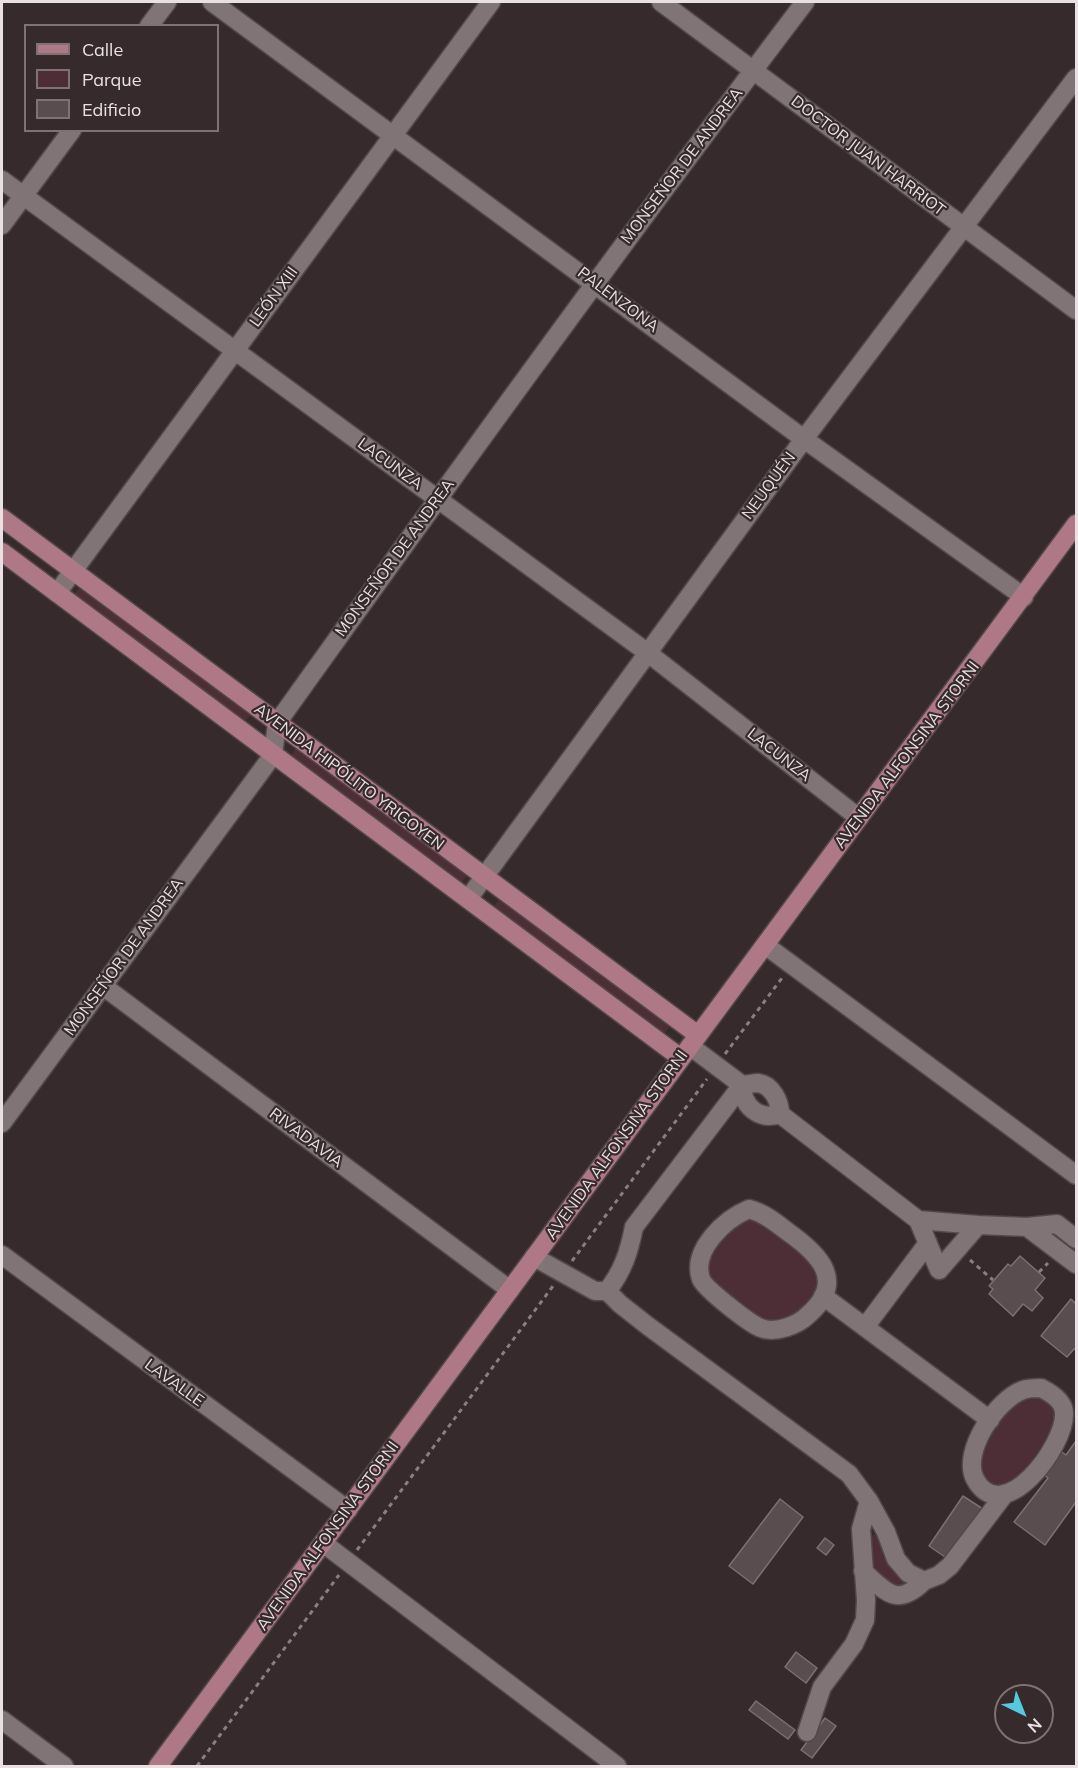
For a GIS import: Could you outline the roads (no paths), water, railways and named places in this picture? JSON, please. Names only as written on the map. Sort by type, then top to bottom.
[{"type":"main road","name":"AVENIDA HIPÓLITO YRIGOYEN","points":[[4,525],[74,571],[484,877],[690,1046]]},
{"type":"main road","name":"AVENIDA ALFONSINA STORNI","points":[[158,1767],[1077,525]]},
{"type":"main road","name":"AVENIDA HIPÓLITO YRIGOYEN","points":[[2,552],[468,899],[690,1046]]},
{"type":"street","name":"PALENZONA","points":[[213,2],[804,439],[1024,597]]},
{"type":"street","name":"LEÓN XIII","points":[[57,593],[491,2]]},
{"type":"street","name":"DOCTOR JUAN HARRIOT","points":[[661,2],[963,228],[1077,310]]},
{"type":"street","name":"MONSEÑOR DE ANDREA","points":[[2,1123],[273,755],[277,723],[437,499],[805,2]]},
{"type":"street","name":"NEUQUÉN","points":[[468,899],[804,439],[1077,78]]},
{"type":"street","points":[[2,225],[71,132]]},
{"type":"street","name":"LACUNZA","points":[[2,180],[648,653],[859,818]]},
{"type":"street","points":[[765,945],[1077,1175]]},
{"type":"street","name":"RIVADAVIA","points":[[103,986],[510,1290]]},
{"type":"street","points":[[690,1046],[742,1085],[758,1083],[768,1088],[777,1097],[780,1114],[918,1220],[939,1269],[978,1225]]},
{"type":"street","points":[[742,1085],[742,1096],[751,1109],[761,1115],[780,1114]]},
{"type":"street","points":[[608,1291],[617,1279],[629,1254],[634,1227],[742,1085]]},
{"type":"street","points":[[749,1209],[761,1212],[808,1246],[818,1257],[826,1270],[823,1296],[801,1321],[775,1330],[762,1329],[710,1291],[702,1280],[699,1267],[703,1252],[723,1224],[736,1214],[749,1209]]},
{"type":"street","points":[[918,1220],[1028,1227],[1056,1224],[1077,1239]]},
{"type":"street","points":[[1028,1227],[1077,1264]]},
{"type":"street","points":[[865,1327],[928,1243]]},
{"type":"street","name":"LAVALLE","points":[[2,1255],[348,1510]]},
{"type":"street","points":[[534,1257],[596,1291],[608,1291],[620,1304],[648,1326],[849,1474],[886,1532],[896,1559],[908,1573],[924,1581]]},
{"type":"street","points":[[823,1296],[990,1419]]},
{"type":"street","points":[[1041,1388],[1056,1396],[1065,1412],[1063,1428],[1048,1457],[1029,1480],[1015,1491],[1004,1495],[992,1494],[980,1486],[974,1476],[972,1461],[977,1439],[990,1419],[1011,1396],[1023,1390],[1041,1388]]},
{"type":"street","points":[[863,1571],[892,1594],[901,1597],[912,1593],[924,1581],[939,1575],[950,1566],[1004,1495]]},
{"type":"street","points":[[807,1732],[822,1687],[854,1644],[865,1620],[866,1600],[861,1529],[868,1501]]},
{"type":"street","points":[[323,1543],[617,1767]]},
{"type":"street","points":[[2,1720],[64,1767]]}]
